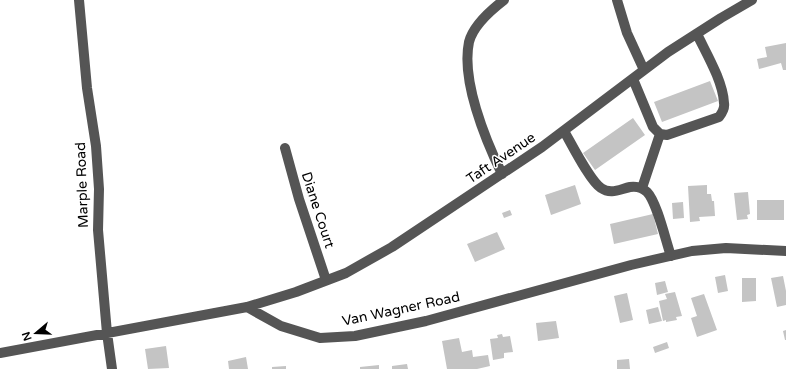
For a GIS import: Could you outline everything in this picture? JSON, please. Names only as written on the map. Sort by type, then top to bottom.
[{"type":"street","name":"Marple Road","points":[[79,0],[88,88],[96,146],[99,189],[98,230],[107,333],[112,369]]},
{"type":"street","points":[[502,174],[488,145],[469,80],[468,67],[469,41],[480,21],[504,0]]},
{"type":"street","points":[[617,0],[627,33],[644,70]]},
{"type":"street","name":"Taft Avenue","points":[[247,307],[296,292],[346,272],[392,247],[542,147],[668,52],[752,0]]},
{"type":"street","points":[[633,79],[653,126],[660,134],[667,135],[719,117],[722,113],[724,104],[718,76],[697,34]]},
{"type":"street","points":[[564,131],[592,178],[601,188],[612,192],[631,187],[642,188],[648,193],[659,217],[670,256]]},
{"type":"street","points":[[642,188],[660,134]]},
{"type":"street","name":"Diane Court","points":[[285,148],[299,199],[326,280]]},
{"type":"street","name":"Van Wagner Road","points":[[247,307],[280,326],[320,338],[355,336],[426,321],[631,265],[692,251],[726,248],[786,251]]},
{"type":"street","points":[[0,353],[247,307]]},
{"type":"building","points":[[786,43],[786,70],[783,70],[781,63],[759,69],[757,59],[767,57],[765,47]]},
{"type":"building","points":[[710,81],[718,101],[662,122],[654,102]]},
{"type":"building","points":[[633,118],[645,135],[595,170],[583,153]]},
{"type":"building","points":[[575,185],[581,204],[551,215],[545,195]]},
{"type":"building","points":[[707,185],[707,194],[711,194],[712,201],[714,201],[715,216],[699,217],[700,221],[690,222],[688,186]]},
{"type":"building","points":[[748,192],[750,214],[747,215],[748,219],[737,220],[734,193]]},
{"type":"building","points":[[757,200],[784,200],[784,220],[757,220]]},
{"type":"building","points":[[683,202],[684,218],[673,219],[672,203]]},
{"type":"building","points":[[510,210],[512,215],[504,218],[502,213]]},
{"type":"building","points":[[653,214],[658,234],[614,244],[610,224]]},
{"type":"building","points":[[497,232],[505,249],[475,262],[467,244]]},
{"type":"building","points":[[725,275],[728,291],[718,293],[715,277]]},
{"type":"building","points":[[783,276],[786,291],[786,305],[777,307],[771,278]]},
{"type":"building","points":[[742,278],[756,278],[756,301],[742,302]]},
{"type":"building","points":[[665,281],[668,292],[657,295],[655,283]]},
{"type":"building","points":[[675,292],[682,316],[676,317],[677,320],[666,322],[666,320],[663,321],[659,301],[667,299],[665,294]]},
{"type":"building","points":[[627,293],[633,320],[620,323],[614,296]]},
{"type":"building","points":[[704,294],[717,330],[697,337],[691,318],[697,316],[691,298]]},
{"type":"building","points":[[658,307],[662,321],[649,324],[646,310]]},
{"type":"building","points":[[556,321],[559,338],[538,341],[536,323]]},
{"type":"building","points":[[786,330],[786,340],[785,340],[783,331]]},
{"type":"building","points":[[502,334],[503,337],[510,336],[513,352],[504,353],[504,358],[493,360],[490,339],[498,338],[497,335]]},
{"type":"building","points":[[459,338],[462,352],[472,350],[473,357],[488,355],[490,366],[477,369],[447,369],[442,341]]},
{"type":"building","points":[[667,342],[669,348],[655,353],[653,347]]},
{"type":"building","points":[[166,346],[169,368],[148,369],[145,349]]},
{"type":"building","points":[[246,357],[248,369],[229,369],[228,361]]},
{"type":"building","points":[[629,359],[630,369],[617,369],[617,360]]},
{"type":"building","points":[[407,364],[408,369],[392,369],[392,366]]},
{"type":"building","points":[[379,365],[379,369],[360,369],[360,367]]},
{"type":"building","points":[[286,366],[286,369],[272,369],[272,367]]}]
